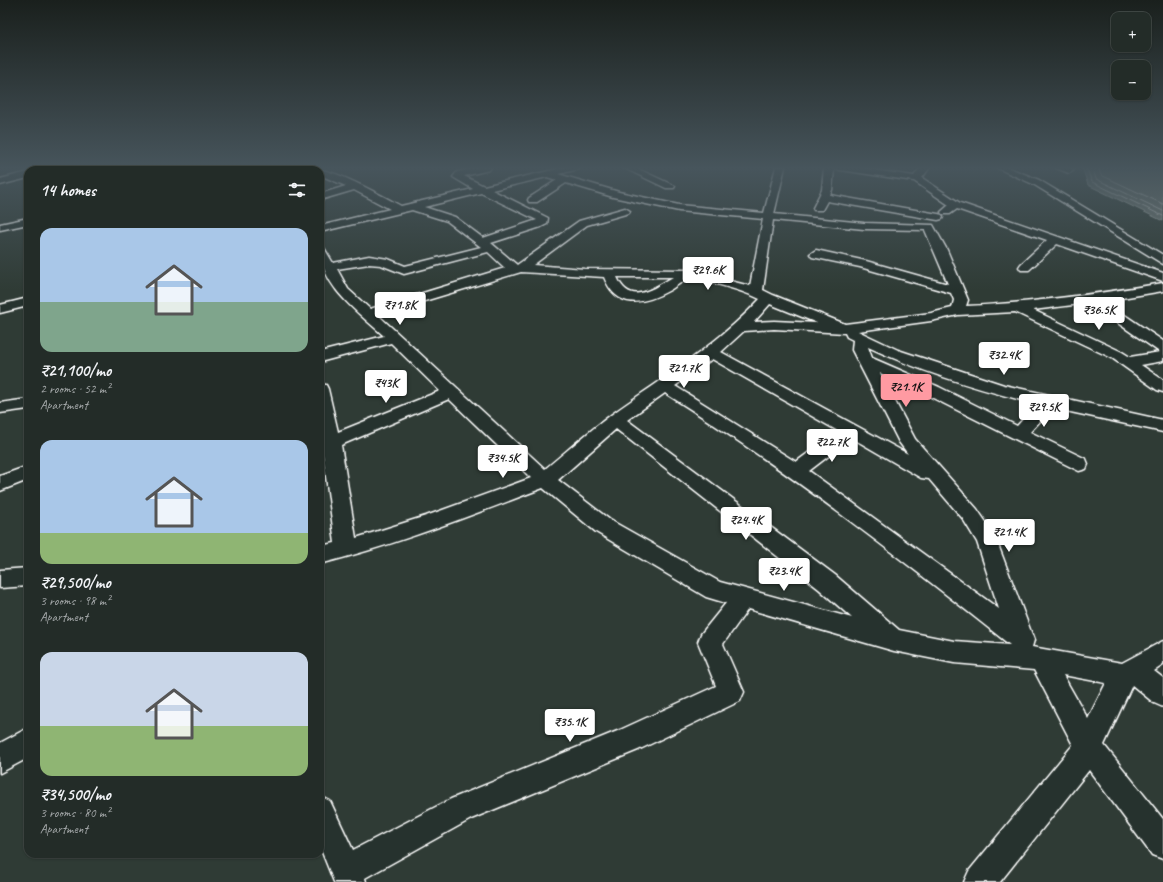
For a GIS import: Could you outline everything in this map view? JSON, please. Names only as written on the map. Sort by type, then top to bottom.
[{"type":"street","points":[[324,228],[408,208]]},
{"type":"street","points":[[417,208],[451,219],[517,268],[609,274],[642,272],[687,274],[762,295],[843,329],[861,339],[893,353],[998,389],[1048,402],[1163,426]]},
{"type":"street","points":[[329,267],[358,262],[377,261],[404,270],[486,245],[543,222],[543,218],[522,208]]},
{"type":"street","points":[[681,208],[864,226],[929,227],[938,217],[951,208]]},
{"type":"street","points":[[324,553],[347,549],[436,520],[545,480],[616,420],[712,354],[742,327],[762,295],[771,208]]},
{"type":"street","points":[[888,208],[938,217]]},
{"type":"street","points":[[965,208],[1163,277]]},
{"type":"street","points":[[1079,208],[1163,260]]},
{"type":"street","points":[[368,314],[517,268],[583,223],[625,211]]},
{"type":"street","points":[[0,227],[24,222]]},
{"type":"street","points":[[929,227],[941,250],[961,300],[958,311]]},
{"type":"street","points":[[1025,267],[1054,240]]},
{"type":"street","points":[[816,254],[862,264],[956,290]]},
{"type":"street","points":[[324,258],[343,291],[545,480],[603,526],[714,590],[894,640],[954,652],[1030,652],[1128,672],[1163,694]]},
{"type":"street","points":[[609,274],[611,283],[619,293],[633,298],[652,294],[687,274]]},
{"type":"street","points":[[742,327],[774,325],[843,329],[931,317],[958,311],[1017,308],[1092,299],[1163,286]]},
{"type":"street","points":[[1092,299],[1163,348]]},
{"type":"street","points":[[0,309],[24,303]]},
{"type":"street","points":[[1017,308],[1092,342],[1129,362],[1163,387]]},
{"type":"street","points":[[324,356],[394,338]]},
{"type":"street","points":[[861,339],[860,350],[868,362],[885,401],[908,442],[970,514],[987,540],[1030,652],[1089,747],[1163,844]]},
{"type":"street","points":[[712,354],[938,478]]},
{"type":"street","points":[[1129,362],[1163,356]]},
{"type":"street","points":[[868,362],[933,391],[1079,464]]},
{"type":"street","points":[[664,386],[733,428],[869,523],[1030,652]]},
{"type":"street","points":[[331,442],[452,392]]},
{"type":"street","points":[[1019,434],[1048,402]]},
{"type":"street","points":[[0,408],[24,405]]},
{"type":"street","points":[[324,409],[331,442],[347,549]]},
{"type":"street","points":[[616,420],[827,582],[894,640]]},
{"type":"street","points":[[795,472],[851,430]]},
{"type":"street","points":[[0,484],[24,475]]},
{"type":"street","points":[[0,580],[24,577]]},
{"type":"street","points":[[324,820],[348,877],[461,809],[628,740],[731,692],[710,642],[744,598]]},
{"type":"street","points":[[980,882],[1089,747],[1128,672],[1163,652]]},
{"type":"street","points":[[0,759],[24,744]]},
{"type":"water","points":[[1136,208],[1163,208],[1163,221]]}]
